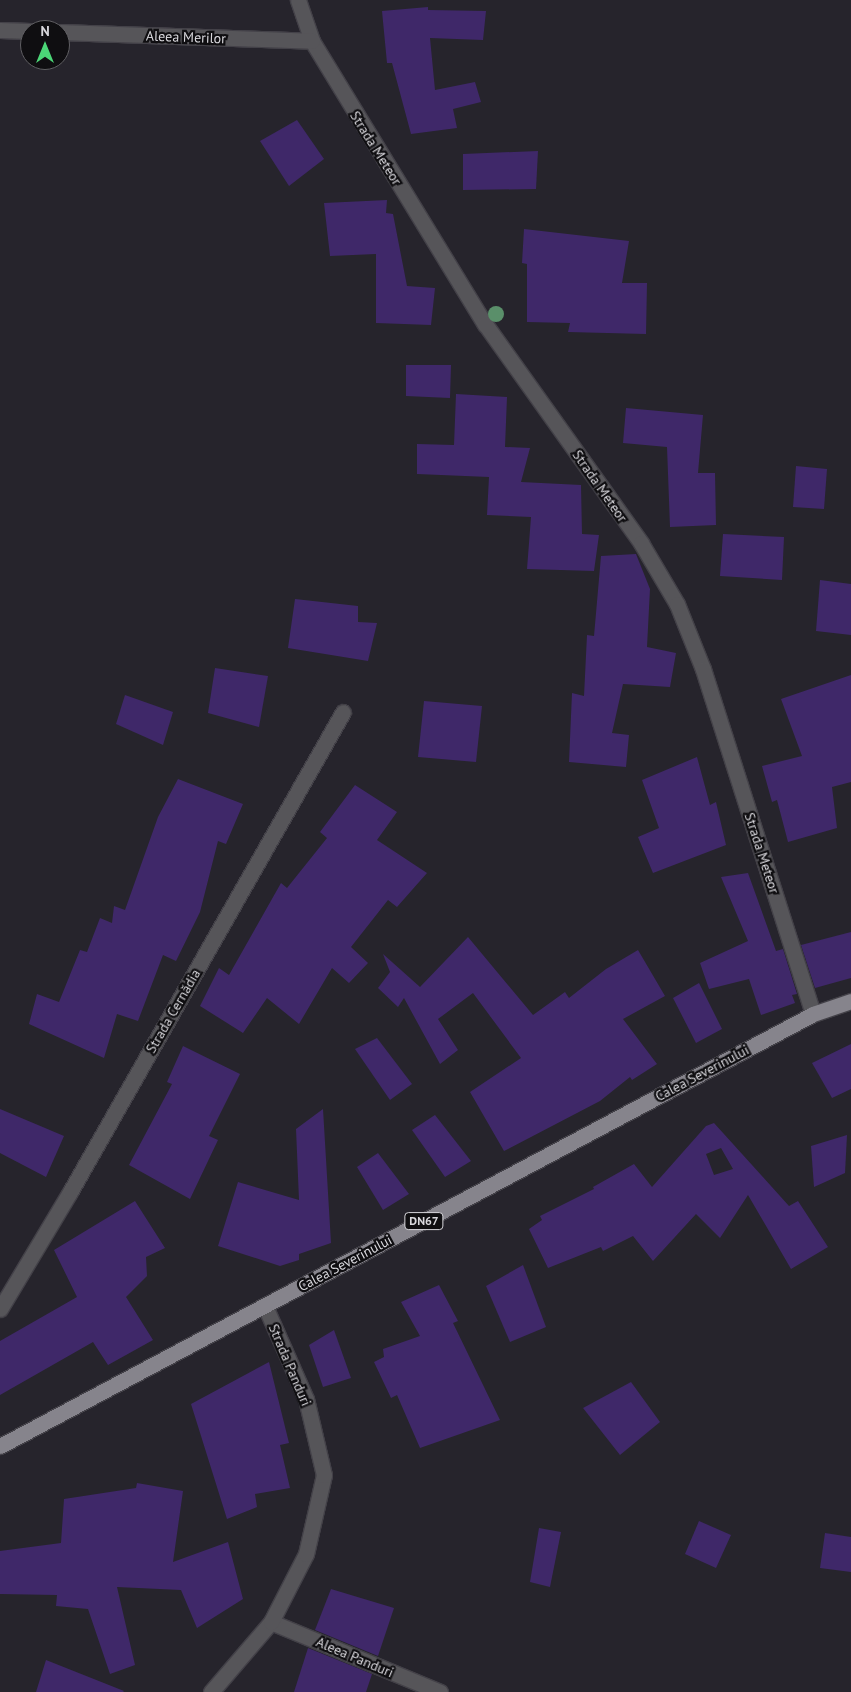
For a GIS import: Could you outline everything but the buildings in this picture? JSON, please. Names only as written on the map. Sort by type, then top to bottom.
[{"type":"main road","name":"Calea Severinului","points":[[0,1446],[813,1014],[851,1001]]},
{"type":"street","name":"Strada Meteor","points":[[298,0],[312,41],[485,324],[641,543],[678,604],[703,669],[813,1014]]},
{"type":"street","points":[[0,30],[20,31]]},
{"type":"street","name":"Aleea Merilor","points":[[70,32],[312,41]]},
{"type":"street","name":"Strada Cernădia","points":[[0,1308],[70,1192],[343,712]]},
{"type":"street","name":"Strada Panduri","points":[[211,1692],[271,1622],[306,1554],[324,1475],[306,1399],[265,1306]]},
{"type":"street","name":"Aleea Panduri","points":[[271,1622],[440,1692]]}]
